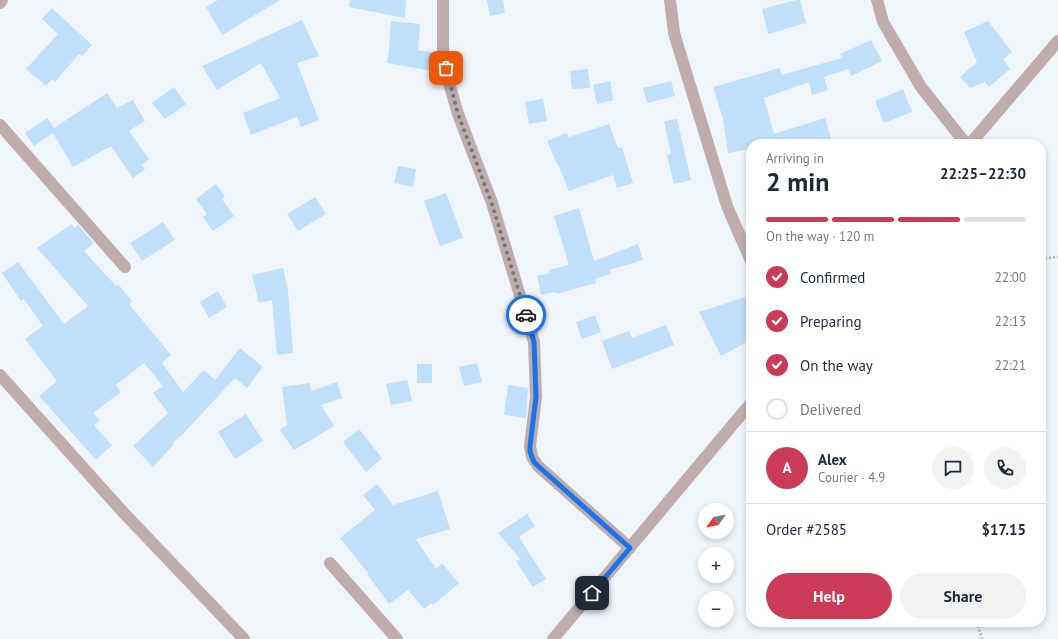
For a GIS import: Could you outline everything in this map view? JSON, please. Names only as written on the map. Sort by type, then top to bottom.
[{"type":"street","points":[[443,0],[443,53],[449,83],[458,114],[492,204],[534,342],[536,397],[530,446],[532,458],[538,466],[630,548]]},
{"type":"street","points":[[670,0],[674,33],[727,206],[746,250]]},
{"type":"street","points":[[877,0],[883,22],[922,87],[962,139]]},
{"type":"street","points":[[974,139],[1058,41]]},
{"type":"street","points":[[0,125],[125,266]]},
{"type":"street","points":[[0,375],[122,511],[244,639]]},
{"type":"street","points":[[554,639],[746,409]]},
{"type":"street","points":[[330,563],[397,639]]},
{"type":"path","points":[[1046,258],[1058,257]]},
{"type":"path","points":[[978,627],[982,639]]},
{"type":"building","points":[[218,0],[280,0],[222,35],[206,7]]},
{"type":"building","points":[[350,0],[406,0],[405,18],[349,7]]},
{"type":"building","points":[[487,0],[503,0],[505,13],[490,16]]},
{"type":"building","points":[[800,0],[806,23],[768,34],[762,9]]},
{"type":"building","points":[[52,8],[92,45],[82,56],[79,54],[55,82],[52,79],[46,86],[26,69],[58,34],[42,19]]},
{"type":"building","points":[[302,20],[319,56],[297,63],[319,120],[301,127],[297,117],[251,135],[243,113],[280,98],[261,63],[217,90],[202,66]]},
{"type":"building","points":[[391,21],[420,24],[418,50],[436,53],[432,71],[387,63]]},
{"type":"building","points":[[988,21],[1012,52],[1003,59],[1010,69],[989,87],[985,82],[970,88],[960,77],[977,62],[964,32]]},
{"type":"building","points":[[871,40],[882,61],[851,76],[848,69],[824,77],[828,90],[812,95],[809,82],[764,98],[774,134],[825,118],[831,139],[746,139],[746,150],[728,153],[723,119],[713,87],[780,68],[781,75],[842,58],[840,54]]},
{"type":"building","points":[[588,69],[590,88],[572,89],[570,71]]},
{"type":"building","points":[[610,81],[613,100],[597,104],[593,85]]},
{"type":"building","points":[[671,81],[675,96],[647,103],[643,88]]},
{"type":"building","points":[[174,87],[186,104],[165,119],[152,103]]},
{"type":"building","points":[[903,89],[912,112],[884,123],[875,101]]},
{"type":"building","points":[[107,93],[117,108],[133,100],[145,121],[129,131],[149,159],[142,165],[145,169],[133,178],[111,146],[73,167],[53,133],[34,146],[25,133],[47,118],[54,128]]},
{"type":"building","points":[[543,99],[547,121],[529,124],[525,102]]},
{"type":"building","points":[[677,119],[691,180],[674,184],[667,155],[671,154],[664,121]]},
{"type":"building","points":[[609,124],[618,148],[622,147],[633,183],[617,188],[613,175],[569,191],[547,141],[566,133],[569,137]]},
{"type":"building","points":[[398,166],[416,169],[413,187],[394,183]]},
{"type":"building","points":[[216,184],[225,196],[222,199],[234,216],[213,231],[203,217],[207,214],[196,199]]},
{"type":"building","points":[[446,193],[463,238],[440,246],[424,201]]},
{"type":"building","points":[[315,197],[326,214],[298,231],[287,214]]},
{"type":"building","points":[[579,208],[594,261],[638,244],[643,260],[609,270],[611,274],[595,279],[596,283],[556,294],[555,292],[541,295],[537,276],[550,273],[549,270],[569,265],[554,216]]},
{"type":"building","points":[[163,222],[175,240],[142,261],[130,243]]},
{"type":"building","points":[[72,224],[74,228],[78,225],[94,243],[84,251],[116,286],[118,284],[132,301],[129,304],[171,355],[162,363],[183,392],[204,370],[215,380],[240,348],[263,367],[247,388],[235,378],[181,436],[172,443],[174,444],[153,467],[133,446],[168,413],[153,393],[163,386],[144,363],[116,385],[121,392],[93,413],[100,420],[94,425],[112,445],[96,460],[39,396],[57,381],[25,339],[43,326],[24,299],[21,301],[2,273],[18,262],[64,324],[88,306],[37,248]]},
{"type":"building","points":[[283,268],[288,291],[293,353],[277,355],[272,300],[259,303],[252,275]]},
{"type":"building","points":[[218,291],[227,307],[209,318],[200,302]]},
{"type":"building","points":[[746,297],[746,343],[721,356],[699,312]]},
{"type":"building","points":[[595,315],[601,332],[582,339],[576,322]]},
{"type":"building","points":[[666,325],[674,345],[612,369],[602,341],[629,331],[632,338]]},
{"type":"building","points":[[477,363],[482,382],[464,386],[459,367]]},
{"type":"building","points":[[417,364],[432,364],[432,383],[417,383]]},
{"type":"building","points":[[407,380],[412,401],[391,405],[386,384]]},
{"type":"building","points":[[337,382],[342,398],[321,405],[334,426],[294,450],[280,430],[287,425],[282,387],[310,383],[311,391]]},
{"type":"building","points":[[508,385],[528,388],[526,418],[504,415]]},
{"type":"building","points":[[246,414],[263,441],[235,459],[218,432]]},
{"type":"building","points":[[359,429],[382,458],[366,472],[343,442]]},
{"type":"building","points":[[377,484],[393,505],[438,491],[450,529],[416,539],[436,569],[442,563],[459,583],[433,605],[432,603],[424,609],[408,590],[389,604],[367,574],[368,573],[340,538],[375,510],[363,495]]},
{"type":"building","points":[[527,514],[535,526],[519,537],[546,579],[533,587],[516,561],[520,559],[498,533]]},
{"type":"way so far","points":[[446,68],[458,114],[492,204],[526,315]]},
{"type":"route","points":[[526,315],[534,342],[536,397],[530,446],[532,458],[538,466],[630,548],[592,593]]}]
